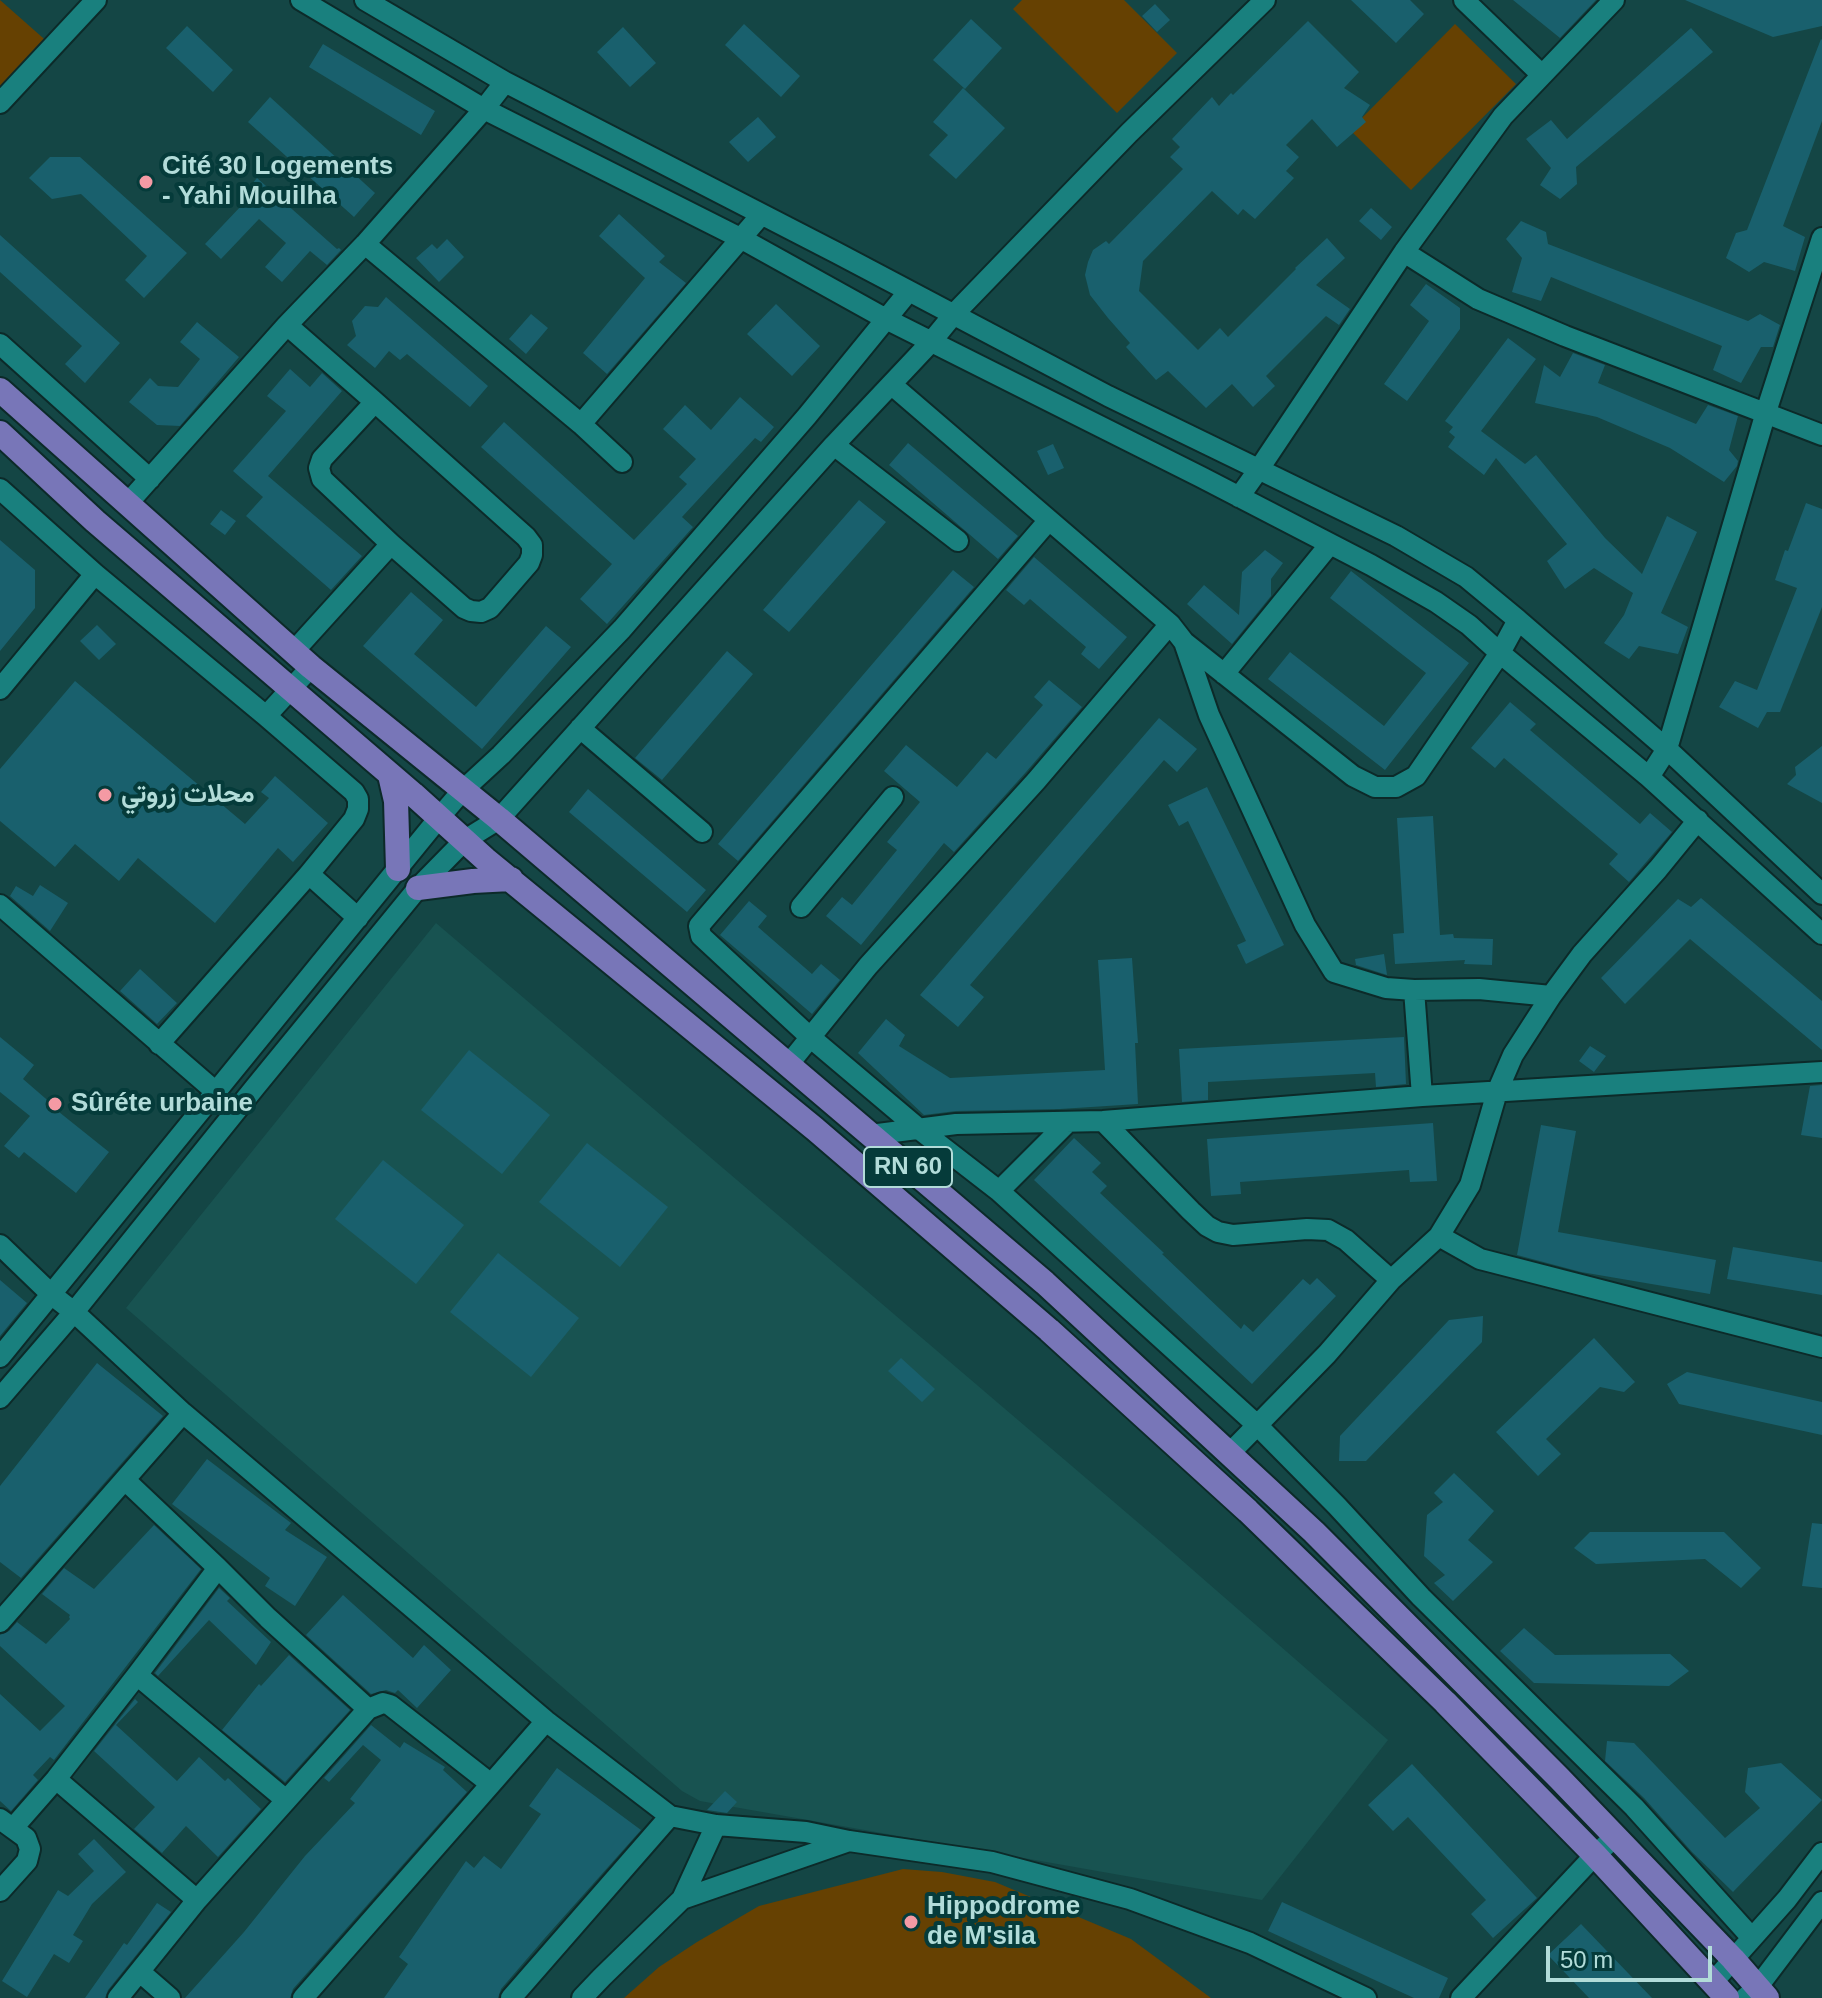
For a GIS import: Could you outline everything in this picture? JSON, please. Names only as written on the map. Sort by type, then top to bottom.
[{"type":"main road","name":"RN 60","points":[[0,390],[303,659],[499,819],[1045,1283],[1314,1532],[1559,1778],[1733,1959],[1756,1995]]},
{"type":"main road","name":"RN 60","points":[[0,433],[95,521],[438,819],[815,1129],[1049,1330],[1248,1511],[1445,1702],[1595,1855],[1720,1990]]},
{"type":"main road","points":[[390,775],[396,801],[398,869]]},
{"type":"main road","points":[[418,888],[511,879]]},
{"type":"street","points":[[0,103],[96,0]]},
{"type":"street","points":[[301,0],[484,109],[742,239],[886,319],[1239,497],[1436,602],[1469,625],[1649,777],[1822,934]]},
{"type":"street","points":[[365,0],[505,82],[1108,396],[1396,536],[1466,577],[1667,749],[1822,894]]},
{"type":"street","points":[[3,1389],[74,1312],[418,888],[465,840],[499,819],[954,314],[1129,133],[1265,0]]},
{"type":"street","points":[[1464,0],[1542,75]]},
{"type":"street","points":[[1239,497],[1404,252],[1503,116],[1614,0]]},
{"type":"street","points":[[128,503],[287,325],[365,244],[505,82]]},
{"type":"street","points":[[581,424],[761,215]]},
{"type":"street","points":[[1649,777],[1667,749],[1766,412],[1822,238]]},
{"type":"street","points":[[365,244],[581,424],[622,462]]},
{"type":"street","points":[[1404,252],[1478,299],[1565,336],[1822,435]]},
{"type":"street","points":[[0,1357],[438,819],[622,629],[797,428],[909,291]]},
{"type":"street","points":[[287,325],[375,402],[526,537],[532,545],[529,563],[490,608],[481,612],[464,608],[322,479],[319,468],[322,459],[375,402]]},
{"type":"street","points":[[0,344],[150,479]]},
{"type":"street","points":[[892,385],[1170,624],[1184,642],[1353,776],[1375,787],[1396,787],[1416,776],[1500,653],[1518,620]]},
{"type":"street","points":[[834,445],[958,541]]},
{"type":"street","points":[[0,489],[95,574],[354,792],[358,799],[354,819],[159,1044]]},
{"type":"street","points":[[1049,520],[699,926],[699,932],[704,941],[810,1037],[919,1129],[999,1191],[1257,1425],[1421,1597],[1634,1807],[1752,1938]]},
{"type":"street","points":[[266,716],[290,689],[303,659],[391,544]]},
{"type":"street","points":[[1224,674],[1330,544]]},
{"type":"street","points":[[0,689],[95,574]]},
{"type":"street","points":[[788,1065],[868,966],[1036,781],[1170,624]]},
{"type":"street","points":[[1184,642],[1209,715],[1305,925],[1334,972],[1386,988],[1479,989],[1551,996]]},
{"type":"street","points":[[580,728],[702,832]]},
{"type":"street","points":[[801,907],[893,797]]},
{"type":"street","points":[[1229,1454],[1327,1354],[1391,1280],[1439,1236],[1470,1185],[1497,1092],[1513,1055],[1582,954],[1698,820]]},
{"type":"street","points":[[309,874],[358,918]]},
{"type":"street","points":[[0,905],[216,1092]]},
{"type":"street","points":[[1414,990],[1422,1096]]},
{"type":"street","points":[[870,1135],[956,1124],[1103,1121],[1422,1096],[1822,1072]]},
{"type":"street","points":[[1103,1121],[1207,1226],[1233,1235],[1328,1230],[1346,1240],[1391,1280]]},
{"type":"street","points":[[999,1191],[1068,1122]]},
{"type":"street","points":[[1439,1236],[1480,1259],[1822,1347]]},
{"type":"street","points":[[0,1245],[183,1413],[546,1721],[670,1816],[716,1825],[806,1832],[992,1862],[1130,1899],[1250,1943],[1366,1998]]},
{"type":"street","points":[[0,1622],[183,1413]]},
{"type":"street","points":[[125,1480],[368,1709]]},
{"type":"street","points":[[0,1891],[27,1861],[30,1849],[26,1838],[7,1824],[56,1779],[218,1568]]},
{"type":"street","points":[[137,1675],[286,1800]]},
{"type":"street","points":[[118,1998],[197,1900],[368,1709],[383,1703],[390,1705],[491,1784]]},
{"type":"street","points":[[303,1998],[546,1721]]},
{"type":"street","points":[[56,1779],[197,1900]]},
{"type":"street","points":[[511,1998],[670,1816]]},
{"type":"street","points":[[582,1998],[682,1899],[716,1825]]},
{"type":"street","points":[[1461,1998],[1615,1837]]},
{"type":"street","points":[[682,1899],[849,1841]]},
{"type":"street","points":[[1720,1990],[1733,1959],[1787,1899],[1822,1853]]},
{"type":"street","points":[[1756,1995],[1822,1902]]},
{"type":"street","points":[[140,1972],[170,1998]]},
{"type":"shaded area","points":[[0,0],[51,45],[0,103]]},
{"type":"shaded area","points":[[1022,0],[1124,0],[1177,53],[1117,113],[1013,9]]},
{"type":"shaded area","points":[[1455,24],[1516,84],[1411,190],[1350,130]]},
{"type":"shaded area","points":[[436,923],[1388,1740],[1262,1900],[700,1801],[682,1791],[126,1308]]},
{"type":"shaded area","name":"Hippodrome de M'sila","points":[[903,1869],[942,1872],[995,1882],[1131,1939],[1211,1998],[624,1998],[659,1967],[759,1906]]},
{"type":"building","points":[[1351,0],[1410,0],[1424,14],[1396,43]]},
{"type":"building","points":[[1513,0],[1596,0],[1560,38]]},
{"type":"building","points":[[1685,0],[1822,0],[1822,26],[1773,37]]},
{"type":"building","points":[[1155,4],[1170,20],[1157,32],[1142,16]]},
{"type":"building","points":[[971,19],[1002,48],[965,89],[933,60]]},
{"type":"building","points":[[1308,21],[1359,72],[1344,88],[1370,105],[1362,117],[1366,122],[1337,147],[1312,119],[1286,145],[1299,157],[1286,171],[1294,178],[1255,219],[1243,209],[1238,215],[1212,191],[1143,261],[1139,291],[1198,350],[1220,328],[1228,337],[1327,238],[1345,258],[1316,285],[1350,309],[1339,325],[1326,316],[1266,376],[1275,386],[1253,407],[1232,384],[1206,408],[1168,371],[1156,380],[1126,347],[1130,343],[1090,295],[1085,275],[1088,262],[1093,250],[1106,241],[1109,244],[1183,169],[1170,157],[1180,147],[1172,139],[1212,97],[1219,106],[1231,93],[1233,95]]},
{"type":"building","points":[[744,24],[800,76],[781,97],[725,45]]},
{"type":"building","points":[[187,26],[233,70],[213,92],[166,48]]},
{"type":"building","points":[[623,27],[656,63],[630,87],[597,52]]},
{"type":"building","points":[[1691,28],[1713,52],[1576,167],[1577,184],[1560,199],[1540,185],[1551,168],[1526,139],[1551,120],[1567,139]]},
{"type":"building","points":[[1821,39],[1822,121],[1783,226],[1805,237],[1795,271],[1764,262],[1749,272],[1726,258],[1736,233],[1747,230]]},
{"type":"building","points":[[323,44],[435,111],[421,135],[309,67]]},
{"type":"building","points":[[963,88],[1005,128],[956,179],[929,155],[948,135],[933,122]]},
{"type":"building","points":[[270,97],[375,193],[354,217],[248,122]]},
{"type":"building","points":[[758,117],[776,137],[748,162],[729,142]]},
{"type":"building","points":[[50,157],[80,157],[187,253],[144,298],[125,280],[147,256],[81,194],[52,199],[29,178]]},
{"type":"building","points":[[257,178],[341,250],[327,265],[310,251],[282,282],[265,267],[286,243],[259,219],[221,259],[205,244],[242,205],[238,200]]},
{"type":"building","points":[[1371,208],[1392,227],[1381,240],[1359,221]]},
{"type":"building","points":[[619,214],[665,256],[659,262],[686,283],[607,374],[583,353],[645,278],[599,236]]},
{"type":"building","points":[[1521,221],[1546,232],[1548,244],[1748,321],[1760,314],[1780,325],[1773,347],[1761,347],[1741,383],[1713,370],[1722,346],[1551,277],[1541,301],[1512,292],[1522,258],[1506,239]]},
{"type":"building","points":[[0,235],[120,343],[85,383],[65,364],[82,346],[0,272]]},
{"type":"building","points":[[447,239],[464,257],[439,282],[416,258],[432,244],[437,249]]},
{"type":"building","points":[[1426,284],[1460,308],[1460,329],[1407,401],[1384,384],[1429,321],[1410,305]]},
{"type":"building","points":[[386,297],[488,386],[470,407],[407,354],[400,360],[389,351],[375,368],[347,345],[356,336],[352,321],[365,306],[378,307]]},
{"type":"building","points":[[776,304],[820,346],[792,376],[747,334]]},
{"type":"building","points":[[531,314],[548,328],[526,354],[509,339]]},
{"type":"building","points":[[197,322],[239,357],[180,426],[157,425],[129,402],[150,378],[158,386],[178,387],[200,359],[180,342]]},
{"type":"building","points":[[1508,338],[1536,359],[1481,431],[1525,464],[1536,455],[1605,538],[1642,574],[1667,516],[1697,532],[1661,613],[1688,627],[1678,654],[1639,646],[1629,659],[1604,643],[1624,615],[1633,593],[1594,568],[1565,589],[1547,561],[1567,544],[1496,458],[1484,475],[1448,447],[1455,437],[1449,432],[1453,427],[1445,421]]},
{"type":"building","points":[[1573,353],[1605,365],[1598,383],[1696,424],[1708,405],[1738,416],[1729,450],[1738,461],[1737,466],[1724,482],[1670,448],[1597,417],[1535,403],[1544,365],[1560,377]]},
{"type":"building","points":[[290,369],[310,387],[322,373],[342,391],[268,476],[362,556],[331,590],[246,516],[263,497],[233,471],[286,411],[267,396]]},
{"type":"building","points":[[740,397],[774,427],[761,442],[755,438],[682,517],[693,527],[607,624],[580,599],[612,564],[481,447],[504,422],[634,540],[687,484],[679,477],[696,459],[663,429],[685,405],[711,430]]},
{"type":"building","points":[[908,443],[1018,536],[998,559],[889,465]]},
{"type":"building","points":[[1053,444],[1064,468],[1048,475],[1037,451]]},
{"type":"building","points":[[859,500],[886,522],[789,632],[763,610]]},
{"type":"building","points":[[1806,503],[1822,509],[1822,607],[1780,712],[1767,712],[1758,728],[1719,707],[1735,681],[1757,690],[1797,588],[1775,580]]},
{"type":"building","points":[[221,510],[236,521],[225,535],[210,524]]},
{"type":"building","points":[[0,540],[35,570],[35,608],[0,651]]},
{"type":"building","points":[[1265,550],[1283,563],[1271,579],[1271,596],[1232,644],[1187,604],[1204,585],[1239,615],[1242,572]]},
{"type":"building","points":[[1034,557],[1127,637],[1099,669],[1081,654],[1086,647],[1030,599],[1024,605],[1006,590]]},
{"type":"building","points":[[953,570],[974,587],[738,861],[718,844]]},
{"type":"building","points":[[1351,571],[1469,663],[1385,770],[1268,679],[1290,652],[1384,726],[1426,673],[1330,598]]},
{"type":"building","points":[[411,592],[443,620],[414,654],[476,707],[546,626],[571,647],[482,749],[363,646]]},
{"type":"building","points":[[97,625],[116,644],[99,660],[80,641]]},
{"type":"building","points":[[727,651],[753,674],[662,780],[635,758]]},
{"type":"building","points":[[1049,680],[1082,707],[954,852],[944,843],[861,945],[826,916],[842,897],[852,905],[897,850],[887,842],[920,802],[884,771],[906,745],[957,787],[987,752],[996,759],[1043,705],[1034,697]]},
{"type":"building","name":"محلات زروتي","points":[[75,681],[245,824],[269,798],[261,792],[275,776],[328,823],[293,862],[278,848],[215,923],[138,858],[119,881],[75,844],[55,867],[0,821],[0,769]]},
{"type":"building","points":[[1510,702],[1536,724],[1530,730],[1640,824],[1650,813],[1672,832],[1629,882],[1609,864],[1618,854],[1504,758],[1495,768],[1471,748]]},
{"type":"building","points":[[1159,718],[1197,749],[1177,772],[1164,760],[970,985],[984,997],[958,1027],[920,995]]},
{"type":"building","points":[[1822,746],[1822,803],[1787,784],[1796,775],[1795,767]]},
{"type":"building","points":[[1207,787],[1284,945],[1246,964],[1237,945],[1246,941],[1188,821],[1179,826],[1168,805]]},
{"type":"building","points":[[588,789],[706,890],[687,912],[569,812]]},
{"type":"building","points":[[1433,816],[1440,935],[1493,939],[1492,965],[1464,964],[1465,960],[1395,964],[1393,934],[1404,933],[1397,818]]},
{"type":"building","points":[[40,885],[68,903],[50,931],[10,896],[16,886],[33,896]]},
{"type":"building","points":[[1701,898],[1822,1001],[1822,1050],[1690,939],[1625,1004],[1601,978],[1678,899],[1691,907]]},
{"type":"building","points":[[749,901],[767,916],[758,927],[812,974],[821,964],[840,980],[812,1014],[720,935]]},
{"type":"building","points":[[1384,954],[1387,975],[1356,965],[1355,959]]},
{"type":"building","points":[[1132,958],[1138,1043],[1135,1043],[1138,1104],[924,1115],[858,1053],[886,1019],[905,1035],[899,1046],[950,1078],[1105,1070],[1098,960]]},
{"type":"building","points":[[140,969],[177,1003],[157,1024],[120,991]]},
{"type":"building","points":[[0,1037],[34,1065],[23,1079],[109,1152],[76,1193],[24,1152],[19,1158],[4,1146],[30,1116],[0,1092]]},
{"type":"building","points":[[1404,1037],[1406,1084],[1376,1087],[1375,1073],[1208,1082],[1208,1100],[1182,1102],[1179,1049]]},
{"type":"building","points":[[1590,1046],[1606,1056],[1594,1072],[1579,1061]]},
{"type":"building","points":[[469,1050],[550,1115],[502,1174],[421,1110]]},
{"type":"building","points":[[1822,1085],[1822,1138],[1801,1135],[1810,1086]]},
{"type":"building","points":[[1433,1123],[1437,1181],[1410,1182],[1409,1170],[1240,1182],[1241,1194],[1211,1196],[1207,1139]]},
{"type":"building","points":[[1541,1125],[1576,1131],[1558,1232],[1716,1260],[1710,1294],[1581,1272],[1517,1255]]},
{"type":"building","points":[[1074,1138],[1101,1163],[1092,1172],[1107,1186],[1100,1193],[1241,1329],[1244,1324],[1253,1332],[1303,1279],[1310,1285],[1317,1278],[1336,1296],[1252,1384],[1034,1180]]},
{"type":"building","points":[[587,1143],[668,1207],[620,1267],[539,1202]]},
{"type":"building","points":[[383,1160],[464,1225],[416,1284],[335,1219]]},
{"type":"building","points":[[1733,1247],[1822,1262],[1822,1295],[1727,1279]]},
{"type":"building","points":[[498,1253],[579,1318],[531,1377],[450,1312]]},
{"type":"building","points":[[0,1280],[27,1303],[0,1336]]},
{"type":"building","points":[[1483,1316],[1482,1342],[1366,1461],[1339,1461],[1340,1436],[1449,1320]]},
{"type":"building","points":[[1594,1338],[1635,1382],[1624,1392],[1600,1387],[1546,1439],[1561,1454],[1538,1476],[1496,1432]]},
{"type":"building","points":[[901,1358],[935,1389],[922,1402],[888,1371]]},
{"type":"building","points":[[97,1363],[163,1416],[21,1578],[0,1562],[0,1486]]},
{"type":"building","points":[[1687,1372],[1822,1402],[1822,1435],[1679,1404],[1667,1384]]},
{"type":"building","points":[[207,1459],[291,1523],[285,1530],[327,1557],[295,1606],[265,1586],[270,1578],[172,1504]]},
{"type":"building","points":[[1454,1473],[1494,1511],[1468,1540],[1493,1562],[1453,1601],[1434,1583],[1445,1575],[1424,1556],[1427,1515],[1443,1502],[1434,1493]]},
{"type":"building","points":[[1812,1523],[1822,1524],[1822,1588],[1802,1586]]},
{"type":"building","points":[[154,1525],[201,1569],[54,1760],[50,1757],[33,1775],[38,1780],[11,1811],[0,1801],[0,1694],[40,1731],[65,1706],[0,1646],[0,1635],[17,1622],[46,1644],[70,1619],[70,1615],[42,1594],[64,1568],[94,1589]]},
{"type":"building","points":[[1590,1532],[1724,1532],[1761,1568],[1741,1588],[1705,1559],[1596,1564],[1574,1548]]},
{"type":"building","points":[[219,1588],[230,1598],[227,1601],[271,1642],[256,1665],[209,1620],[158,1676],[155,1673]]},
{"type":"building","points":[[343,1595],[413,1658],[424,1645],[451,1670],[417,1708],[398,1690],[395,1693],[386,1690],[371,1694],[306,1635]]},
{"type":"building","points":[[1524,1628],[1555,1655],[1670,1654],[1689,1671],[1669,1686],[1534,1683],[1500,1651]]},
{"type":"building","points":[[289,1655],[350,1710],[285,1782],[222,1730],[259,1684],[261,1686]]},
{"type":"building","points":[[135,1699],[138,1702],[116,1725],[177,1781],[199,1757],[225,1781],[228,1778],[261,1809],[218,1857],[186,1826],[162,1853],[134,1829],[155,1807],[94,1751]]},
{"type":"building","points":[[371,1725],[400,1748],[404,1742],[445,1767],[443,1770],[467,1792],[293,1989],[290,1998],[185,1998],[244,1932],[305,1856],[355,1803],[350,1799],[381,1760],[363,1745],[329,1782],[324,1778]]},
{"type":"building","points":[[1607,1741],[1634,1743],[1725,1838],[1760,1808],[1745,1792],[1748,1768],[1781,1763],[1822,1800],[1733,1892],[1605,1761]]},
{"type":"building","points":[[1412,1764],[1537,1898],[1493,1938],[1471,1914],[1486,1900],[1408,1817],[1393,1831],[1368,1805]]},
{"type":"building","points":[[557,1768],[641,1830],[501,1989],[498,1998],[384,1998],[408,1964],[399,1957],[466,1861],[474,1868],[484,1856],[501,1869],[541,1814],[529,1806]]},
{"type":"building","points":[[725,1791],[737,1802],[727,1813],[707,1810]]},
{"type":"building","points":[[94,1839],[126,1872],[92,1904],[73,1935],[83,1941],[69,1963],[54,1954],[27,1997],[2,1981],[58,1890],[68,1896],[94,1871],[78,1854]]},
{"type":"building","points":[[1282,1902],[1448,1978],[1439,1998],[1414,1998],[1268,1931]]},
{"type":"building","points":[[157,1903],[171,1912],[108,1990],[105,1998],[85,1998],[124,1943],[127,1945]]},
{"type":"building","points":[[1581,1924],[1652,1998],[1589,1998],[1548,1955]]},
{"type":"place","name":"Cité 30 Logements - Yahi Mouilha","points":[[146,182]]},
{"type":"place","name":"محلات زروتي","points":[[105,795]]},
{"type":"place","name":"Sûréte urbaine","points":[[55,1104]]},
{"type":"place","name":"Hippodrome de M'sila","points":[[911,1922]]}]
